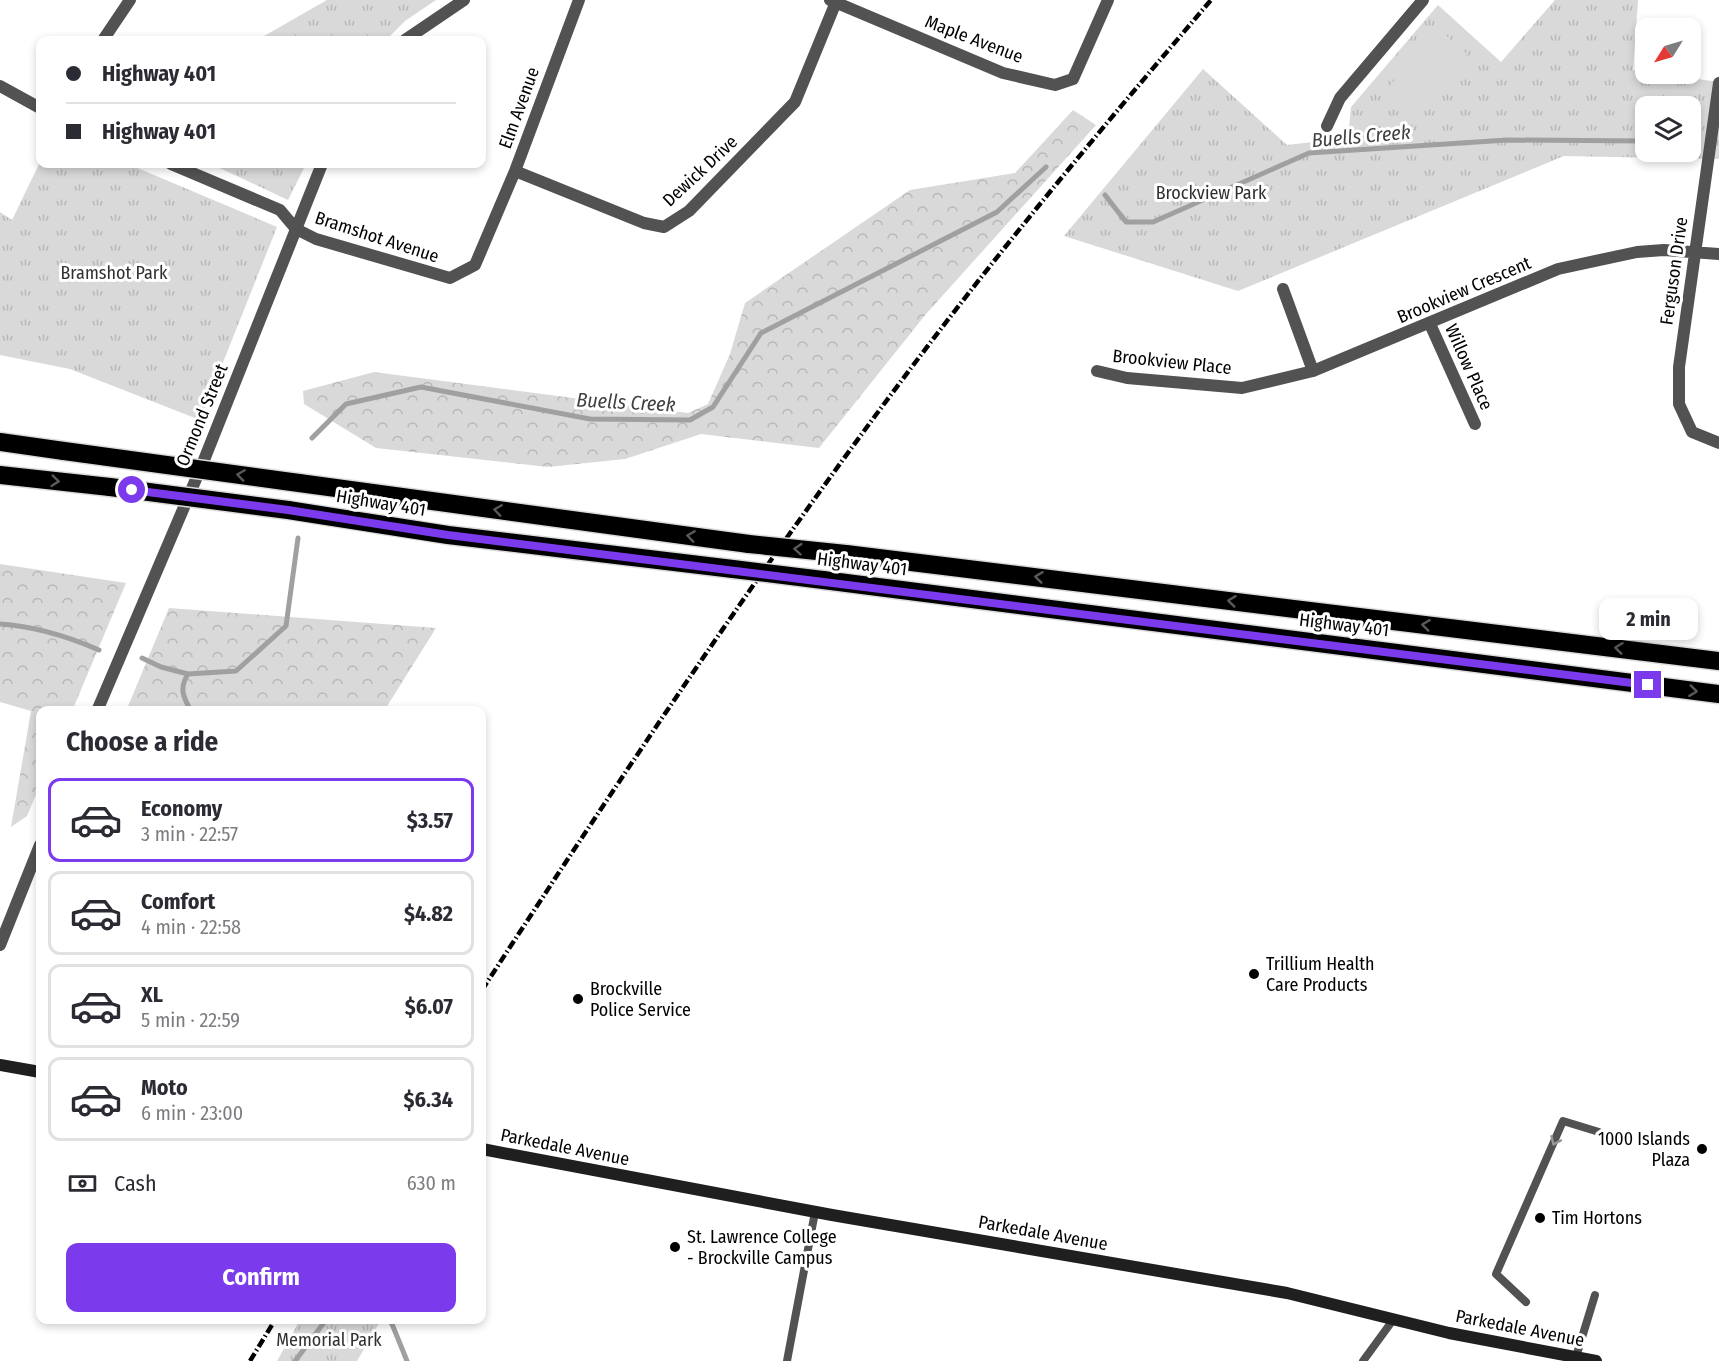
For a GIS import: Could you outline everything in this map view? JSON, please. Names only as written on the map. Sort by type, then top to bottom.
[{"type":"highway","name":"Highway 401","points":[[0,442],[749,544],[1719,661]]},
{"type":"highway","name":"Highway 401","points":[[0,475],[288,510],[448,535],[823,580],[1719,694]]},
{"type":"main road","points":[[0,1065],[36,1071]]},
{"type":"main road","name":"Parkedale Avenue","points":[[486,1150],[815,1212],[1287,1293],[1393,1320],[1596,1361]]},
{"type":"street","points":[[106,36],[130,0]]},
{"type":"street","points":[[411,36],[464,0]]},
{"type":"street","name":"Elm Avenue","points":[[448,278],[475,265],[515,171],[579,0]]},
{"type":"street","name":"Maple Avenue","points":[[833,1],[1003,73],[1055,85],[1073,79],[1108,0]]},
{"type":"street","points":[[1327,126],[1340,98],[1422,0]]},
{"type":"street","name":"Dewick Drive","points":[[515,171],[644,222],[664,227],[698,203],[795,102],[833,1]]},
{"type":"street","name":"Ferguson Drive","points":[[1719,83],[1679,367],[1679,404],[1692,432],[1719,443]]},
{"type":"street","points":[[0,86],[36,106]]},
{"type":"street","name":"Bramshot Avenue","points":[[180,168],[280,210],[296,229],[316,239],[448,278]]},
{"type":"street","name":"Ormond Street","points":[[99,706],[202,465],[320,168]]},
{"type":"street","name":"Brookview Crescent","points":[[1312,371],[1558,269],[1637,252],[1694,251],[1719,254]]},
{"type":"street","points":[[1283,289],[1312,371]]},
{"type":"street","name":"Willow Place","points":[[1430,324],[1475,424]]},
{"type":"street","name":"Brookview Place","points":[[1097,371],[1127,378],[1242,388],[1312,371]]},
{"type":"street","points":[[0,945],[36,855]]},
{"type":"lane","points":[[1526,1302],[1496,1274],[1563,1121],[1599,1132]]},
{"type":"lane","points":[[787,1361],[815,1212]]},
{"type":"lane","points":[[1576,1357],[1595,1295]]},
{"type":"lane","points":[[1363,1361],[1393,1320]]},
{"type":"green space","points":[[327,0],[436,0],[405,21],[390,36],[264,36]]},
{"type":"green space","name":"Brockview Park","points":[[1555,0],[1638,0],[1633,70],[1635,70],[1635,84],[1701,84],[1701,79],[1719,82],[1719,159],[1701,159],[1701,96],[1635,96],[1635,157],[1564,156],[1238,291],[1064,236],[1203,69],[1287,145],[1348,138],[1351,107],[1438,5],[1501,62]]},
{"type":"green space","points":[[1439,29],[1467,54],[1414,113],[1387,89]]},
{"type":"green space","points":[[1073,110],[1096,125],[926,314],[819,448],[701,434],[625,459],[548,467],[376,448],[304,404],[303,391],[374,372],[688,413],[708,404],[730,354],[745,303],[910,190],[1015,173]]},
{"type":"green space","name":"Bramshot Park","points":[[37,168],[137,168],[277,227],[200,420],[70,369],[0,355],[0,212],[12,220]]},
{"type":"green space","points":[[220,168],[304,168],[288,200]]},
{"type":"green space","points":[[0,564],[126,583],[74,706],[36,706],[36,795],[27,816],[11,827],[31,711],[0,702]]},
{"type":"green space","points":[[169,608],[436,628],[387,706],[128,706]]},
{"type":"green space","name":"Memorial Park","points":[[298,1324],[379,1324],[357,1361],[277,1361]]},
{"type":"waterway","name":"Buells Creek","points":[[1105,195],[1126,222],[1153,222],[1309,153],[1507,140],[1635,141]]},
{"type":"waterway","name":"Buells Creek","points":[[312,438],[346,404],[421,387],[590,419],[690,420],[713,407],[761,333],[997,212],[1046,167]]},
{"type":"waterway","name":"Buells Creek","points":[[188,706],[183,692],[188,674],[236,671],[286,626],[298,538]]},
{"type":"waterway","points":[[0,624],[51,633],[99,650]]},
{"type":"waterway","points":[[142,658],[161,667],[188,674]]},
{"type":"waterway","name":"Buells Creek","points":[[295,1361],[323,1324]]},
{"type":"waterway","points":[[392,1324],[407,1361]]},
{"type":"railway","points":[[486,984],[592,822],[820,491],[1006,246],[1211,0]]},
{"type":"railway","points":[[250,1361],[273,1324]]},
{"type":"place","name":"Trillium Health Care Products","points":[[1254,974]]},
{"type":"place","name":"Brockville Police Service","points":[[578,999]]},
{"type":"place","name":"1000 Islands Plaza","points":[[1702,1149]]},
{"type":"place","name":"Tim Hortons","points":[[1540,1218]]},
{"type":"place","name":"St. Lawrence College - Brockville Campus","points":[[675,1247]]},
{"type":"route","points":[[132,490],[288,510],[448,535],[1648,685]]}]
